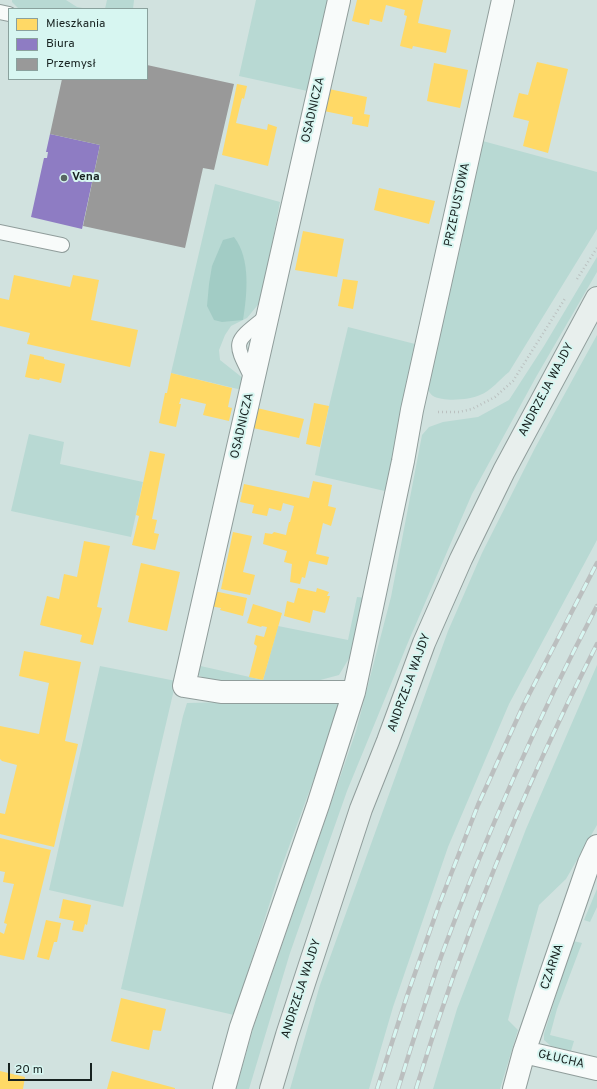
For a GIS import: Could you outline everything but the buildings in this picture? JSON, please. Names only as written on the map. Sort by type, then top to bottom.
[{"type":"main road","name":"ANDRZEJA WAJDY","points":[[271,1089],[286,1035],[361,809],[424,643],[461,559],[504,471],[597,298]]},
{"type":"street","name":"OSADNICZA","points":[[339,0],[184,686],[221,692],[354,692]]},
{"type":"street","name":"PRZEPUSTOWA","points":[[224,1089],[241,1027],[318,805],[354,692],[403,461],[412,410],[503,0]]},
{"type":"street","name":"CZARNA","points":[[514,1089],[524,1052],[589,863],[597,846]]},
{"type":"street","name":"GŁUCHA","points":[[524,1052],[597,1069]]},
{"type":"lane","points":[[0,232],[62,245]]},
{"type":"path","points":[[577,280],[597,248]]},
{"type":"path","points":[[412,410],[459,412],[472,409],[495,397],[513,381],[569,293]]},
{"type":"green space","points":[[12,0],[66,0],[77,7],[82,8],[18,8]]},
{"type":"green space","points":[[107,0],[134,0],[133,8],[105,8]]},
{"type":"green space","points":[[256,0],[332,0],[312,92],[239,76]]},
{"type":"green space","points":[[479,140],[597,172],[597,229],[509,372],[492,388],[480,395],[450,400],[433,396],[427,389]]},
{"type":"green space","points":[[215,184],[280,202],[261,301],[247,318],[231,326],[225,335],[219,350],[220,360],[244,379],[242,390],[171,373]]},
{"type":"green space","points":[[234,237],[243,256],[245,266],[246,288],[243,320],[222,322],[214,320],[207,306],[209,284],[212,266],[223,240]]},
{"type":"green space","points":[[597,257],[597,272],[536,377],[472,494],[409,640],[347,791],[290,953],[249,1089],[236,1089],[253,1029],[356,731],[391,597],[422,435],[429,427],[443,422],[478,417],[509,400],[544,346]]},
{"type":"green space","points":[[348,327],[423,346],[389,492],[315,475],[329,406]]},
{"type":"green space","points":[[597,335],[597,540],[509,704],[448,847],[393,1007],[369,1089],[290,1089],[320,985],[448,631],[482,553],[535,448]]},
{"type":"green space","points":[[29,434],[64,442],[60,464],[143,482],[131,537],[11,511]]},
{"type":"green space","points":[[357,597],[366,598],[351,655],[339,675],[309,683],[227,681],[204,678],[193,672],[196,665],[263,680],[278,626],[348,640]]},
{"type":"green space","points":[[597,665],[597,825],[566,879],[539,905],[508,1020],[518,1030],[500,1089],[433,1089],[457,1009],[526,829]]},
{"type":"green space","points":[[100,666],[176,681],[123,907],[49,890]]},
{"type":"green space","points":[[343,699],[279,874],[234,1015],[121,989],[187,703]]},
{"type":"green space","points":[[597,889],[597,907],[590,922],[584,920]]},
{"type":"green space","points":[[573,941],[582,943],[557,1009],[550,1035],[574,1041],[571,1051],[551,1046],[544,1040],[544,1034]]},
{"type":"railway","points":[[377,1089],[407,996],[439,905],[478,805],[523,706],[597,563]]},
{"type":"railway","points":[[398,1089],[442,954],[476,865],[514,777],[554,691],[597,606]]},
{"type":"railway","points":[[416,1089],[454,975],[497,863],[545,752],[597,644]]},
{"type":"place","name":"Vena","points":[[64,178]]}]
